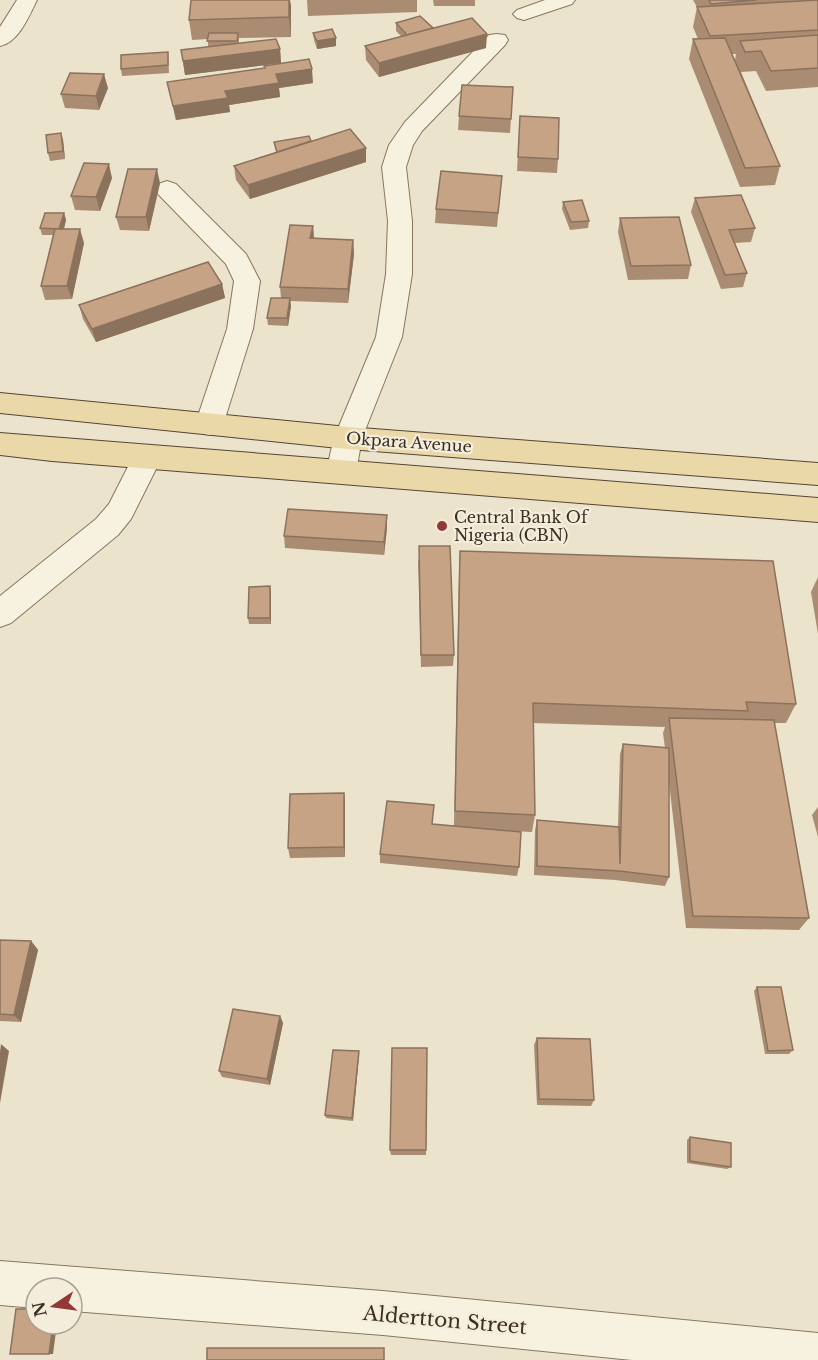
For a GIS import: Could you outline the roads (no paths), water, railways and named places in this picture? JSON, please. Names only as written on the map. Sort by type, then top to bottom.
[{"type":"main road","name":"Okpara Avenue","points":[[0,403],[348,438],[818,474]]},
{"type":"main road","points":[[0,444],[818,510]]},
{"type":"street","points":[[0,40],[12,26],[27,0]]},
{"type":"street","points":[[524,14],[564,0]]},
{"type":"street","points":[[341,472],[348,438],[389,337],[399,274],[400,221],[394,167],[401,145],[412,127],[497,40]]},
{"type":"street","points":[[167,189],[237,260],[248,281],[240,329],[209,425]]},
{"type":"street","points":[[0,614],[107,527],[120,511],[147,457]]},
{"type":"street","points":[[0,1283],[24,1285]]},
{"type":"street","name":"Aldertton Street","points":[[84,1289],[383,1313],[818,1356]]},
{"type":"place","name":"Central Bank Of Nigeria (CBN)","points":[[442,526]]}]
